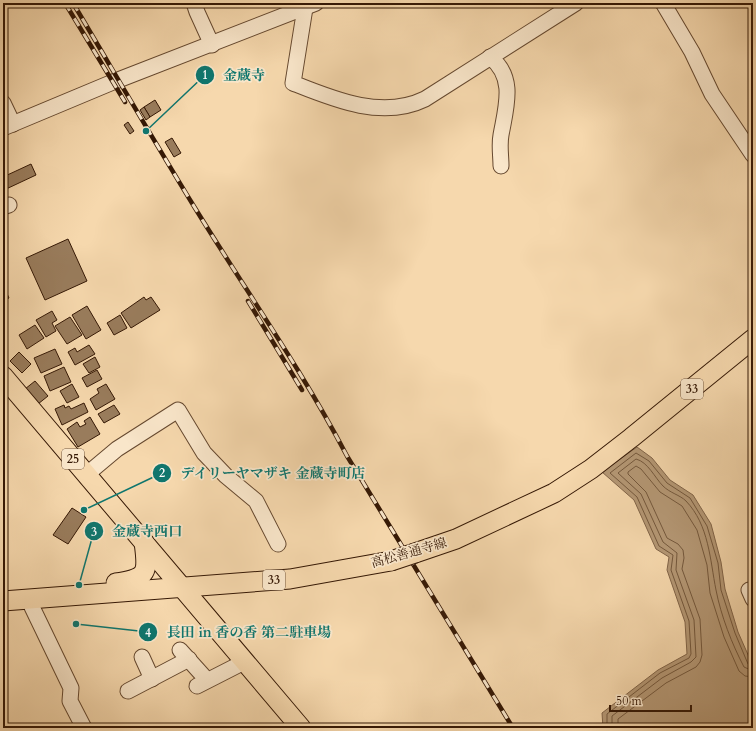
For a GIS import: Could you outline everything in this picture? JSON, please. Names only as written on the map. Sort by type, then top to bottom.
[{"type":"main road","name":"高松善通寺線","points":[[3,601],[156,588],[290,579],[391,561],[456,539],[554,493],[591,469],[753,339]]},
{"type":"main road","name":"25","points":[[3,376],[301,728]]},
{"type":"main road","points":[[61,596],[75,589],[127,581],[140,577],[145,571],[146,561],[144,542]]},
{"type":"main road","points":[[156,588],[164,580],[165,575],[163,565]]},
{"type":"main road","points":[[210,622],[207,606],[208,599],[213,591],[272,586],[290,579]]},
{"type":"street","points":[[194,3],[212,45]]},
{"type":"street","points":[[311,5],[293,82],[338,101],[383,108],[394,108],[414,104],[576,3]]},
{"type":"street","points":[[663,3],[692,52],[712,94],[753,155]]},
{"type":"street","points":[[3,103],[8,126],[113,82],[212,45],[311,5]]},
{"type":"street","points":[[490,57],[497,63],[507,80],[505,115],[501,136],[501,166]]},
{"type":"street","points":[[86,475],[117,449],[178,410],[204,453],[226,476],[256,501],[278,544]]},
{"type":"street","points":[[32,607],[71,688],[70,700],[84,728]]},
{"type":"street","points":[[128,691],[152,678],[184,654],[202,683],[244,662]]},
{"type":"street","points":[[142,657],[152,678]]},
{"type":"water","points":[[637,447],[652,458],[670,480],[693,495],[711,524],[721,562],[725,589],[738,632],[753,666],[753,728],[603,728],[602,713],[658,670],[687,654],[685,622],[667,570],[669,557],[656,549],[634,500],[602,472]]},
{"type":"building","points":[[155,100],[161,110],[150,117],[144,107]]},
{"type":"building","points":[[144,107],[150,117],[146,120],[140,110]]},
{"type":"building","points":[[128,122],[134,131],[130,134],[124,125]]},
{"type":"building","points":[[172,138],[181,153],[174,157],[165,142]]},
{"type":"building","points":[[31,164],[36,175],[4,190],[3,177]]},
{"type":"building","points":[[68,239],[87,281],[45,300],[26,258]]},
{"type":"building","points":[[3,285],[9,298],[3,301]]},
{"type":"building","points":[[144,297],[146,300],[151,297],[160,310],[131,328],[121,313]]},
{"type":"building","points":[[87,306],[101,330],[86,339],[72,315]]},
{"type":"building","points":[[52,311],[57,320],[52,323],[56,331],[46,337],[36,320]]},
{"type":"building","points":[[120,315],[127,328],[114,335],[107,323]]},
{"type":"building","points":[[70,317],[82,335],[67,344],[55,326]]},
{"type":"building","points":[[35,325],[44,338],[27,349],[19,335]]},
{"type":"building","points":[[89,345],[95,354],[75,365],[68,352],[75,348],[77,352]]},
{"type":"building","points":[[55,349],[62,364],[41,373],[34,358]]},
{"type":"building","points":[[19,352],[31,364],[22,373],[10,361]]},
{"type":"building","points":[[95,357],[100,367],[89,373],[83,364]]},
{"type":"building","points":[[64,367],[71,382],[50,391],[44,376]]},
{"type":"building","points":[[97,370],[102,379],[87,387],[82,378]]},
{"type":"building","points":[[35,381],[48,396],[38,404],[25,389]]},
{"type":"building","points":[[72,384],[79,397],[67,403],[60,391]]},
{"type":"building","points":[[106,384],[115,399],[96,410],[90,399],[99,393],[97,389]]},
{"type":"building","points":[[84,403],[88,412],[62,425],[55,409],[64,405],[65,408],[69,406],[71,409]]},
{"type":"building","points":[[114,405],[120,414],[104,423],[98,414]]},
{"type":"building","points":[[90,417],[100,434],[78,447],[67,429],[77,422],[80,427],[86,424],[84,421]]},
{"type":"building","points":[[72,508],[86,517],[68,544],[53,535]]},
{"type":"railway","points":[[65,3],[125,102]]},
{"type":"railway","points":[[73,3],[180,183],[293,362],[347,456],[513,728]]},
{"type":"railway","points":[[248,301],[302,390]]},
{"type":"place","name":"金蔵寺","points":[[146,131]]},
{"type":"place","name":"デイリーヤマザキ 金蔵寺町店","points":[[84,510]]},
{"type":"place","name":"金蔵寺西口","points":[[79,585]]},
{"type":"place","name":"長田 in 香の香 第二駐車場","points":[[76,624]]}]
